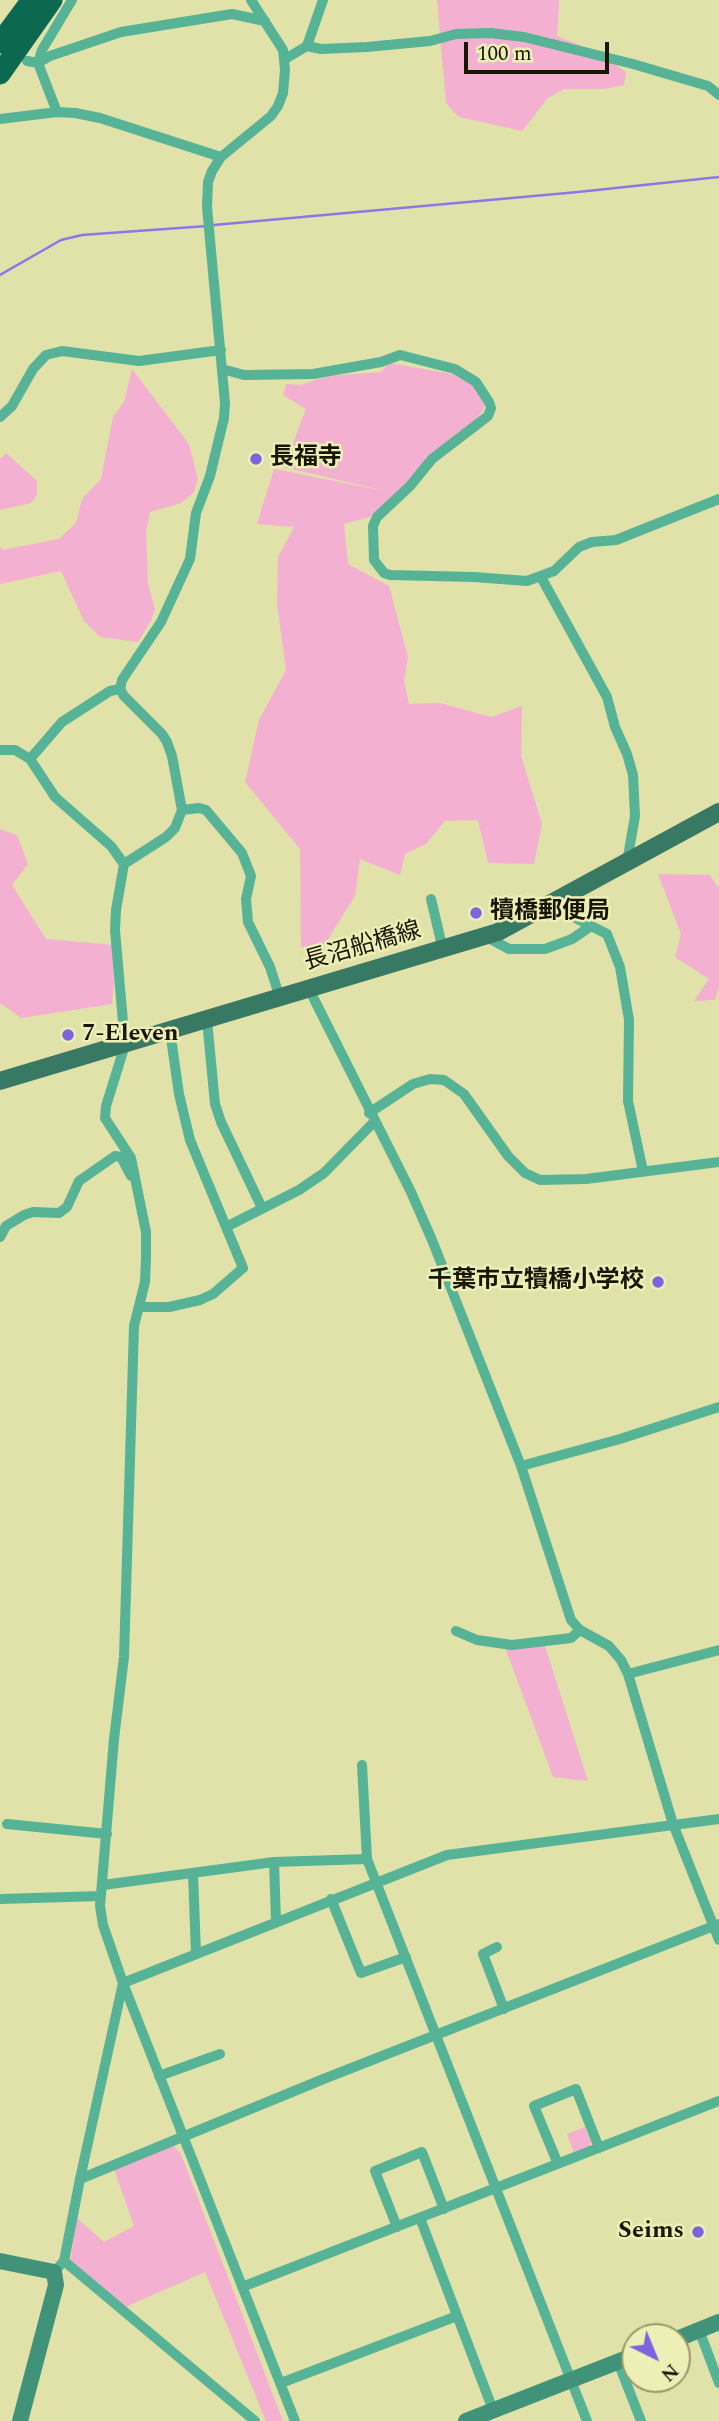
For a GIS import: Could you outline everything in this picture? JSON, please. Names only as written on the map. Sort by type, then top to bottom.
[{"type":"highway","points":[[0,43],[38,0]]},
{"type":"highway","points":[[0,74],[38,0]]},
{"type":"main road","name":"長沼船橋線","points":[[0,1081],[485,936],[550,905],[719,812]]},
{"type":"street","points":[[32,62],[72,0]]},
{"type":"street","points":[[124,863],[176,828],[182,810],[167,741],[120,689],[122,680],[161,622],[190,559],[196,513],[210,475],[223,418],[225,404],[221,350],[206,194],[212,171],[221,157],[271,116],[283,93],[285,59],[278,39],[251,0]]},
{"type":"street","points":[[285,59],[307,46],[323,0]]},
{"type":"street","points":[[32,62],[121,32],[232,14],[265,21]]},
{"type":"street","points":[[307,46],[321,49],[367,47],[430,41],[456,34],[490,33],[524,37],[708,86],[719,95]]},
{"type":"street","points":[[32,62],[57,112]]},
{"type":"street","points":[[0,119],[57,112],[100,118],[221,157]]},
{"type":"street","points":[[0,417],[12,406],[33,369],[46,355],[62,351],[139,361],[221,350]]},
{"type":"street","points":[[222,369],[244,375],[313,374],[381,362],[400,355],[455,369],[476,382],[489,402],[491,408],[488,416],[432,459],[410,486],[377,517],[373,526],[374,560],[384,573],[390,575],[474,577],[517,582],[541,577],[554,571],[579,547],[592,542],[616,540],[719,499]]},
{"type":"street","points":[[541,577],[607,697],[615,727],[627,754],[633,775],[635,805],[628,863]]},
{"type":"street","points":[[30,759],[62,722],[110,691],[120,689]]},
{"type":"street","points":[[0,750],[15,750],[30,759],[55,797],[111,846],[124,863],[115,930],[125,1045],[106,1106],[106,1118],[131,1158],[146,1232],[146,1258],[145,1282],[134,1326],[124,1657],[114,1739],[102,1891],[103,1925],[123,1983],[295,2421]]},
{"type":"street","points":[[182,810],[206,810],[242,853],[251,876],[246,899],[248,922],[270,967],[280,998]]},
{"type":"street","points":[[432,900],[443,950]]},
{"type":"street","points":[[550,905],[607,934],[620,967],[629,1020],[628,1101],[643,1171]]},
{"type":"street","points":[[485,936],[509,948],[545,949],[572,939],[591,926]]},
{"type":"street","points":[[309,989],[411,1192],[432,1240],[521,1466],[571,1620],[580,1630],[609,1646],[628,1674],[673,1824],[716,1926],[719,1940]]},
{"type":"street","points":[[207,1020],[215,1104],[262,1208]]},
{"type":"street","points":[[139,1307],[169,1307],[200,1300],[213,1294],[243,1268],[190,1140],[179,1094],[170,1031]]},
{"type":"street","points":[[226,1227],[299,1190],[324,1173],[372,1118],[413,1084],[430,1079],[444,1080],[464,1094],[508,1156],[525,1172],[540,1180],[586,1179],[719,1162]]},
{"type":"street","points":[[0,1237],[6,1226],[24,1215],[33,1212],[59,1213],[67,1207],[79,1181],[116,1156],[121,1157],[138,1190]]},
{"type":"street","points":[[521,1466],[620,1439],[719,1407]]},
{"type":"street","points":[[456,1630],[477,1640],[513,1645],[571,1638],[580,1630]]},
{"type":"street","points":[[628,1674],[719,1650]]},
{"type":"street","points":[[362,1765],[367,1859],[587,2421]]},
{"type":"street","points":[[123,1983],[447,1854],[719,1819]]},
{"type":"street","points":[[7,1824],[107,1834]]},
{"type":"street","points":[[0,1899],[102,1891],[193,1873],[274,1862],[367,1859]]},
{"type":"street","points":[[274,1862],[276,1922]]},
{"type":"street","points":[[193,1873],[196,1954]]},
{"type":"street","points":[[331,1899],[361,1973],[406,1957]]},
{"type":"street","points":[[80,2179],[716,1926]]},
{"type":"street","points":[[497,1947],[483,1954],[504,2009]]},
{"type":"street","points":[[20,2421],[56,2285],[123,1983]]},
{"type":"street","points":[[159,2076],[220,2054]]},
{"type":"street","points":[[558,2164],[534,2106],[576,2090],[598,2148]]},
{"type":"street","points":[[242,2287],[719,2101]]},
{"type":"street","points":[[397,2227],[375,2171],[422,2152],[444,2209]]},
{"type":"street","points":[[420,2218],[493,2410]]},
{"type":"street","points":[[0,2260],[59,2267],[255,2421]]},
{"type":"street","points":[[281,2383],[457,2316]]},
{"type":"street","points":[[691,2333],[719,2322]]},
{"type":"street","points":[[699,2330],[719,2383]]},
{"type":"street","points":[[466,2421],[621,2361]]},
{"type":"street","points":[[618,2362],[641,2421]]},
{"type":"shaded area","points":[[437,0],[559,0],[557,36],[599,53],[626,72],[624,85],[603,89],[564,89],[548,98],[522,131],[459,117],[446,103]]},
{"type":"shaded area","points":[[389,363],[458,375],[475,387],[485,404],[483,411],[473,422],[370,517],[344,524],[348,564],[389,586],[408,657],[404,681],[409,704],[440,703],[491,717],[522,706],[521,756],[542,824],[534,864],[488,863],[478,820],[445,821],[426,844],[405,854],[400,875],[360,859],[355,896],[323,947],[301,947],[300,849],[245,782],[259,720],[286,670],[277,604],[278,557],[294,527],[257,524],[274,469],[385,491],[284,467],[306,409],[283,395],[286,384],[300,385],[328,376],[381,372]]},
{"type":"shaded area","points":[[132,369],[189,444],[198,479],[194,492],[181,503],[150,512],[146,532],[148,584],[155,609],[138,642],[100,637],[84,621],[61,571],[0,584],[0,546],[2,550],[59,539],[76,523],[82,499],[101,479],[113,417],[124,402]]},
{"type":"shaded area","points":[[6,453],[37,481],[37,495],[31,503],[0,510],[0,459]]},
{"type":"shaded area","points":[[0,829],[17,835],[28,864],[12,885],[46,939],[112,945],[112,1004],[21,1018],[0,1003]]},
{"type":"shaded area","points":[[658,874],[710,875],[719,889],[719,986],[715,1000],[694,1001],[709,979],[675,957],[681,934]]},
{"type":"shaded area","points":[[544,1643],[588,1781],[553,1777],[505,1647]]},
{"type":"shaded area","points":[[585,2127],[591,2143],[589,2147],[574,2153],[567,2134]]},
{"type":"shaded area","points":[[173,2145],[181,2154],[283,2421],[266,2421],[205,2272],[123,2308],[70,2261],[77,2218],[104,2242],[134,2226],[114,2169]]},
{"type":"waterway","points":[[214,225],[719,177]]},
{"type":"waterway","points":[[0,275],[61,240],[82,235],[207,226]]},
{"type":"place","name":"長福寺","points":[[256,459]]},
{"type":"place","name":"犢橋郵便局","points":[[476,913]]},
{"type":"place","name":"7-Eleven","points":[[68,1035]]},
{"type":"place","name":"千葉市立犢橋小学校","points":[[658,1282]]},
{"type":"place","name":"Seims","points":[[698,2232]]}]
